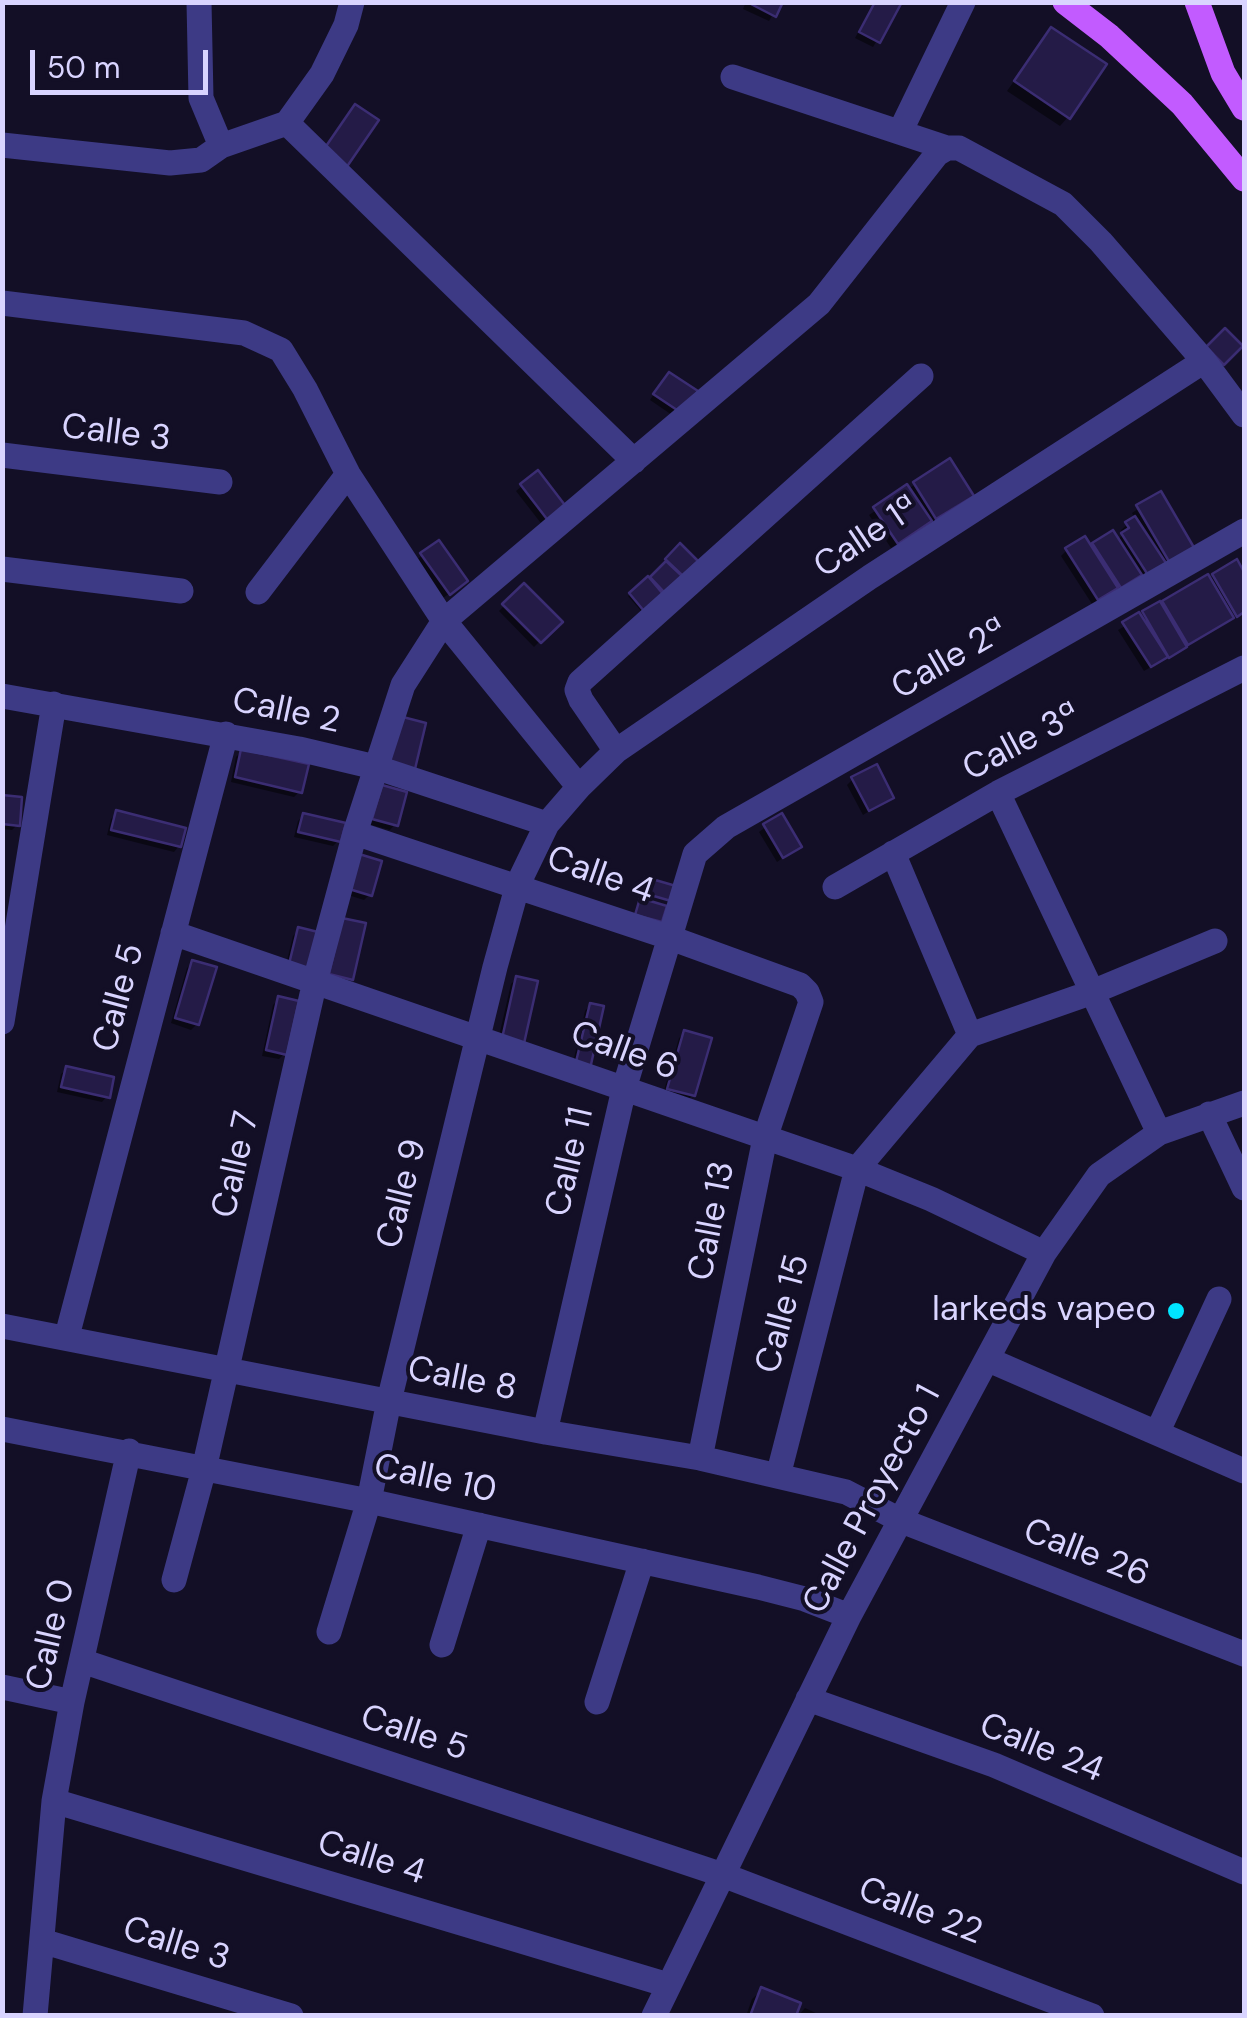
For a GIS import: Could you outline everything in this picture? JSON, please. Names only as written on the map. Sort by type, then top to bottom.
[{"type":"main road","points":[[1066,2],[1182,104],[1244,179]]},
{"type":"main road","points":[[1197,2],[1223,73],[1244,108]]},
{"type":"street","points":[[199,2],[202,98],[221,146]]},
{"type":"street","points":[[2,145],[170,162],[201,160],[221,146],[287,123],[322,74],[352,2]]},
{"type":"street","points":[[900,132],[963,2]]},
{"type":"street","points":[[733,77],[947,148],[959,148],[1064,204],[1204,361],[1244,414]]},
{"type":"street","points":[[287,123],[634,461]]},
{"type":"street","name":"Calle 7","points":[[174,1580],[227,1371],[314,981],[354,832],[403,685],[444,621],[819,304],[936,154],[947,148]]},
{"type":"street","points":[[2,303],[244,333],[281,350],[348,474],[444,621],[579,787]]},
{"type":"street","name":"Calle 1ª","points":[[579,787],[616,751],[870,576],[1204,361]]},
{"type":"street","points":[[616,751],[581,700],[577,690],[580,682],[921,376]]},
{"type":"street","name":"Calle 3","points":[[2,455],[220,482]]},
{"type":"street","points":[[258,592],[348,474]]},
{"type":"street","name":"Calle 2ª","points":[[694,854],[726,827],[1244,532]]},
{"type":"street","points":[[2,569],[182,590]]},
{"type":"street","name":"Calle 3ª","points":[[835,886],[998,793],[1244,668]]},
{"type":"street","name":"Calle 2","points":[[2,696],[226,734],[374,767],[547,824]]},
{"type":"street","points":[[2,1022],[54,704]]},
{"type":"street","name":"Calle 5","points":[[67,1336],[226,734]]},
{"type":"street","name":"Calle 9","points":[[329,1632],[370,1501],[389,1401],[518,884],[547,824],[579,787]]},
{"type":"street","points":[[998,793],[1159,1133]]},
{"type":"street","name":"Calle 4","points":[[354,832],[518,884],[800,985],[810,1002]]},
{"type":"street","points":[[893,853],[970,1035]]},
{"type":"street","name":"Calle 11","points":[[545,1432],[624,1089],[694,854]]},
{"type":"street","name":"Calle 6","points":[[173,934],[857,1169],[1044,1253]]},
{"type":"street","points":[[857,1169],[970,1035],[1090,993],[1216,941]]},
{"type":"street","name":"Calle 13","points":[[700,1458],[765,1138],[810,1002]]},
{"type":"street","name":"Calle Proyecto 1","points":[[654,2016],[849,1616],[1044,1253],[1099,1175],[1159,1133],[1244,1103]]},
{"type":"street","points":[[1210,1114],[1244,1188]]},
{"type":"street","name":"Calle 15","points":[[778,1476],[857,1169]]},
{"type":"street","points":[[1157,1433],[1220,1299]]},
{"type":"street","name":"Calle 8","points":[[2,1326],[545,1432],[700,1458],[846,1492],[902,1520]]},
{"type":"street","points":[[989,1360],[1244,1471]]},
{"type":"street","name":"Calle 10","points":[[2,1429],[480,1525],[774,1591],[849,1616]]},
{"type":"street","name":"Calle 0","points":[[36,2016],[54,1801],[72,1702],[129,1452]]},
{"type":"street","name":"Calle 26","points":[[902,1520],[1244,1654]]},
{"type":"street","points":[[442,1645],[480,1525]]},
{"type":"street","points":[[598,1702],[642,1561]]},
{"type":"street","name":"Calle 5","points":[[82,1660],[724,1875]]},
{"type":"street","points":[[2,1687],[72,1702]]},
{"type":"street","name":"Calle 24","points":[[808,1699],[994,1765],[1244,1872]]},
{"type":"street","name":"Calle 4","points":[[54,1801],[668,1984]]},
{"type":"street","name":"Calle 22","points":[[724,1875],[1092,2016]]},
{"type":"street","name":"Calle 3","points":[[42,1941],[291,2016]]},
{"type":"building","points":[[747,2],[783,2],[776,17]]},
{"type":"building","points":[[875,2],[902,2],[880,43],[859,32]]},
{"type":"building","points":[[1051,27],[1107,64],[1070,119],[1014,81]]},
{"type":"building","points":[[355,104],[379,120],[346,168],[322,152]]},
{"type":"building","points":[[1225,328],[1243,346],[1224,365],[1206,347]]},
{"type":"building","points":[[669,372],[698,391],[683,414],[653,394]]},
{"type":"building","points":[[950,458],[974,496],[936,519],[913,482]]},
{"type":"building","points":[[538,470],[571,513],[553,527],[520,484]]},
{"type":"building","points":[[907,484],[932,521],[898,544],[873,507]]},
{"type":"building","points":[[1161,491],[1196,551],[1171,565],[1136,505]]},
{"type":"building","points":[[1135,516],[1166,563],[1148,575],[1121,533],[1129,528],[1125,522]]},
{"type":"building","points":[[1113,530],[1142,575],[1121,588],[1092,543]]},
{"type":"building","points":[[1085,536],[1118,588],[1098,600],[1065,548]]},
{"type":"building","points":[[439,540],[468,581],[450,595],[420,553]]},
{"type":"building","points":[[680,543],[698,561],[683,576],[665,559]]},
{"type":"building","points":[[1237,559],[1244,572],[1244,612],[1237,617],[1212,574]]},
{"type":"building","points":[[666,561],[682,576],[665,593],[650,577]]},
{"type":"building","points":[[1208,574],[1234,618],[1188,645],[1162,601]]},
{"type":"building","points":[[648,576],[663,594],[644,611],[629,593]]},
{"type":"building","points":[[524,583],[563,622],[541,643],[502,604]]},
{"type":"building","points":[[1160,601],[1187,647],[1169,658],[1142,611]]},
{"type":"building","points":[[1139,612],[1168,657],[1151,667],[1122,622]]},
{"type":"building","points":[[399,716],[426,723],[415,769],[388,763]]},
{"type":"building","points":[[241,749],[309,764],[302,793],[235,777]]},
{"type":"building","points":[[877,764],[894,798],[869,811],[851,777]]},
{"type":"building","points":[[382,785],[407,792],[398,826],[372,819]]},
{"type":"building","points":[[2,795],[22,797],[20,826],[2,824]]},
{"type":"building","points":[[116,810],[186,828],[181,847],[111,830]]},
{"type":"building","points":[[303,813],[346,823],[341,842],[298,832]]},
{"type":"building","points":[[782,813],[802,847],[783,858],[763,824]]},
{"type":"building","points":[[359,854],[382,861],[372,896],[349,889]]},
{"type":"building","points":[[645,877],[676,886],[671,901],[640,892]]},
{"type":"building","points":[[640,898],[667,906],[662,922],[635,915]]},
{"type":"building","points":[[342,918],[366,923],[353,980],[329,974]]},
{"type":"building","points":[[298,927],[318,932],[309,969],[289,964]]},
{"type":"building","points":[[192,960],[217,967],[199,1025],[175,1018]]},
{"type":"building","points":[[516,976],[538,981],[523,1048],[501,1043]]},
{"type":"building","points":[[278,996],[299,1001],[287,1055],[266,1050]]},
{"type":"building","points":[[590,1003],[604,1006],[590,1069],[575,1066]]},
{"type":"building","points":[[684,1030],[712,1038],[695,1096],[667,1089]]},
{"type":"building","points":[[66,1066],[114,1077],[110,1098],[61,1087]]},
{"type":"building","points":[[761,1987],[801,2003],[796,2016],[750,2016]]},
{"type":"place","name":"larkeds vapeo","points":[[1176,1311]]}]
